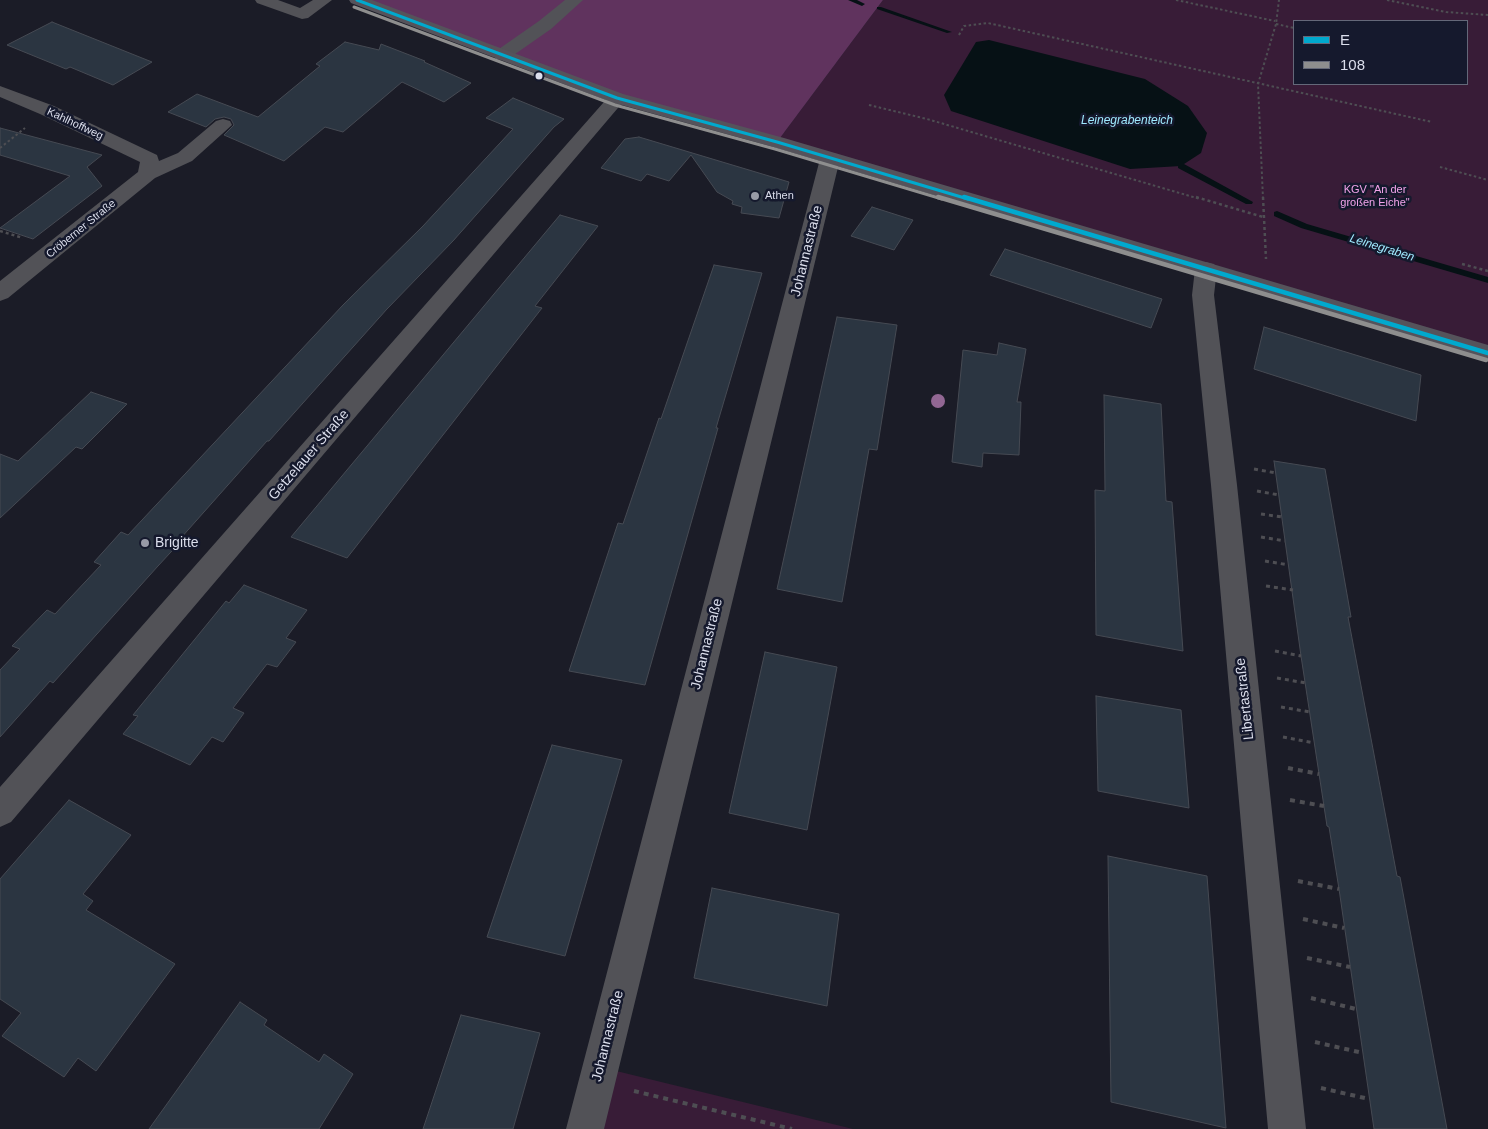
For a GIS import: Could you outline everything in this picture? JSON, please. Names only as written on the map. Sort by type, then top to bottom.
[{"type":"main road","points":[[357,0],[618,98],[1488,353]]},
{"type":"street","points":[[263,0],[302,14],[324,0]]},
{"type":"street","points":[[502,56],[576,0]]},
{"type":"street","name":"Kahlhoffweg","points":[[0,91],[47,110],[149,166]]},
{"type":"street","name":"Getzelauer Straße","points":[[0,811],[618,98]]},
{"type":"street","name":"Cröberner Straße","points":[[0,293],[149,166],[185,157],[224,125]]},
{"type":"street","name":"Johannastraße","points":[[585,1129],[830,159]]},
{"type":"street","name":"Libertastraße","points":[[1206,269],[1203,295],[1225,493],[1287,1129]]},
{"type":"path","points":[[1176,0],[1275,20]]},
{"type":"path","points":[[1271,289],[1268,276],[1263,217],[1258,84],[1276,24],[1279,0]]},
{"type":"path","points":[[1387,0],[1446,12],[1488,15]]},
{"type":"path","points":[[958,35],[964,26],[988,23],[1432,122]]},
{"type":"path","points":[[1276,24],[1293,28]]},
{"type":"path","points":[[869,105],[927,119],[1263,217]]},
{"type":"path","points":[[1440,167],[1488,180]]},
{"type":"path","points":[[1462,264],[1488,271]]},
{"type":"path","points":[[1273,989],[1356,1010]]},
{"type":"path","points":[[1278,1033],[1363,1053]]},
{"type":"path","points":[[1282,1079],[1369,1099]]},
{"type":"path","points":[[597,1082],[792,1129]]},
{"type":"green space","name":"KGV \"An der großen Eiche\"","points":[[883,0],[1488,0],[1488,353],[777,142]]},
{"type":"green space","points":[[600,1067],[853,1129],[585,1129]]},
{"type":"shaded area","points":[[357,0],[883,0],[777,142],[617,98]]},
{"type":"water","name":"Leinegrabenteich","points":[[989,40],[1145,79],[1188,106],[1207,133],[1201,153],[1181,166],[1130,169],[951,111],[944,95],[976,42]]},
{"type":"building","points":[[52,22],[152,62],[113,85],[70,67],[66,69],[7,45]]},
{"type":"building","points":[[345,42],[379,50],[381,44],[425,61],[471,83],[444,102],[402,82],[343,132],[325,127],[284,161],[224,135],[234,125],[231,119],[224,117],[215,119],[206,127],[168,112],[197,94],[258,117],[320,66],[316,64]]},
{"type":"building","points":[[513,98],[564,119],[554,127],[453,241],[387,309],[267,441],[180,539],[182,540],[53,683],[50,681],[0,737],[0,670],[20,649],[12,646],[47,610],[55,614],[101,565],[94,562],[121,532],[128,535],[343,305],[423,226],[513,129],[486,118]]},
{"type":"building","points":[[0,128],[102,155],[87,167],[102,186],[33,239],[0,228],[70,176],[0,155]]},
{"type":"building","points":[[639,137],[789,182],[779,218],[741,213],[742,207],[732,204],[733,201],[717,192],[691,155],[669,181],[647,174],[641,181],[601,168],[625,139]]},
{"type":"building","points":[[872,207],[913,220],[894,250],[851,236]]},
{"type":"building","points":[[560,215],[598,226],[535,306],[542,308],[347,558],[291,537]]},
{"type":"building","points":[[1005,249],[1162,299],[1151,328],[990,275]]},
{"type":"building","points":[[714,265],[762,273],[716,428],[718,428],[645,685],[569,671],[618,523],[623,524]]},
{"type":"building","points":[[837,317],[897,325],[877,450],[869,449],[842,602],[777,589]]},
{"type":"building","points":[[1264,327],[1421,375],[1416,421],[1254,369]]},
{"type":"building","points":[[999,343],[1026,349],[1017,402],[1021,402],[1019,455],[983,453],[982,467],[952,462],[963,350],[997,355]]},
{"type":"building","points":[[91,392],[127,404],[82,449],[76,447],[0,518],[0,454],[18,461]]},
{"type":"building","points":[[1104,395],[1161,404],[1166,501],[1172,502],[1183,651],[1096,635],[1095,490],[1105,491]]},
{"type":"building","points":[[1274,461],[1325,469],[1351,617],[1348,617],[1397,876],[1400,877],[1447,1129],[1374,1129],[1339,889],[1329,827],[1327,826],[1301,656]]},
{"type":"building","points":[[244,585],[307,610],[286,638],[296,642],[277,667],[267,664],[233,708],[244,713],[223,742],[212,737],[190,765],[123,734],[138,716],[133,715],[226,601],[229,603]]},
{"type":"building","points":[[765,652],[837,667],[807,830],[729,813]]},
{"type":"building","points":[[1096,696],[1181,710],[1189,808],[1098,791]]},
{"type":"building","points":[[552,745],[622,760],[565,956],[487,937]]},
{"type":"building","points":[[69,800],[131,835],[83,894],[93,901],[86,910],[175,964],[96,1071],[78,1058],[64,1077],[2,1036],[21,1013],[0,999],[0,879]]},
{"type":"building","points":[[1108,856],[1207,876],[1226,1128],[1111,1102]]},
{"type":"building","points":[[712,888],[839,914],[827,1006],[694,978]]},
{"type":"building","points":[[240,1002],[267,1020],[264,1025],[319,1062],[324,1054],[353,1074],[319,1129],[149,1129]]},
{"type":"building","points":[[461,1015],[540,1033],[513,1129],[423,1129]]},
{"type":"waterway","name":"Leinegraben","points":[[851,0],[862,4]]},
{"type":"waterway","name":"Leinegraben","points":[[879,8],[949,32]]},
{"type":"waterway","name":"Leinegraben","points":[[1181,166],[1249,202]]},
{"type":"waterway","name":"Leinegraben","points":[[1277,214],[1304,226],[1488,280]]},
{"type":"transit line","name":"E","points":[[357,0],[617,98],[777,142],[1488,353]]},
{"type":"transit line","name":"108","points":[[354,7],[615,105],[775,149],[1486,360]]},
{"type":"place","name":"Athen","points":[[755,196]]},
{"type":"place","name":"Brigitte","points":[[145,543]]}]
